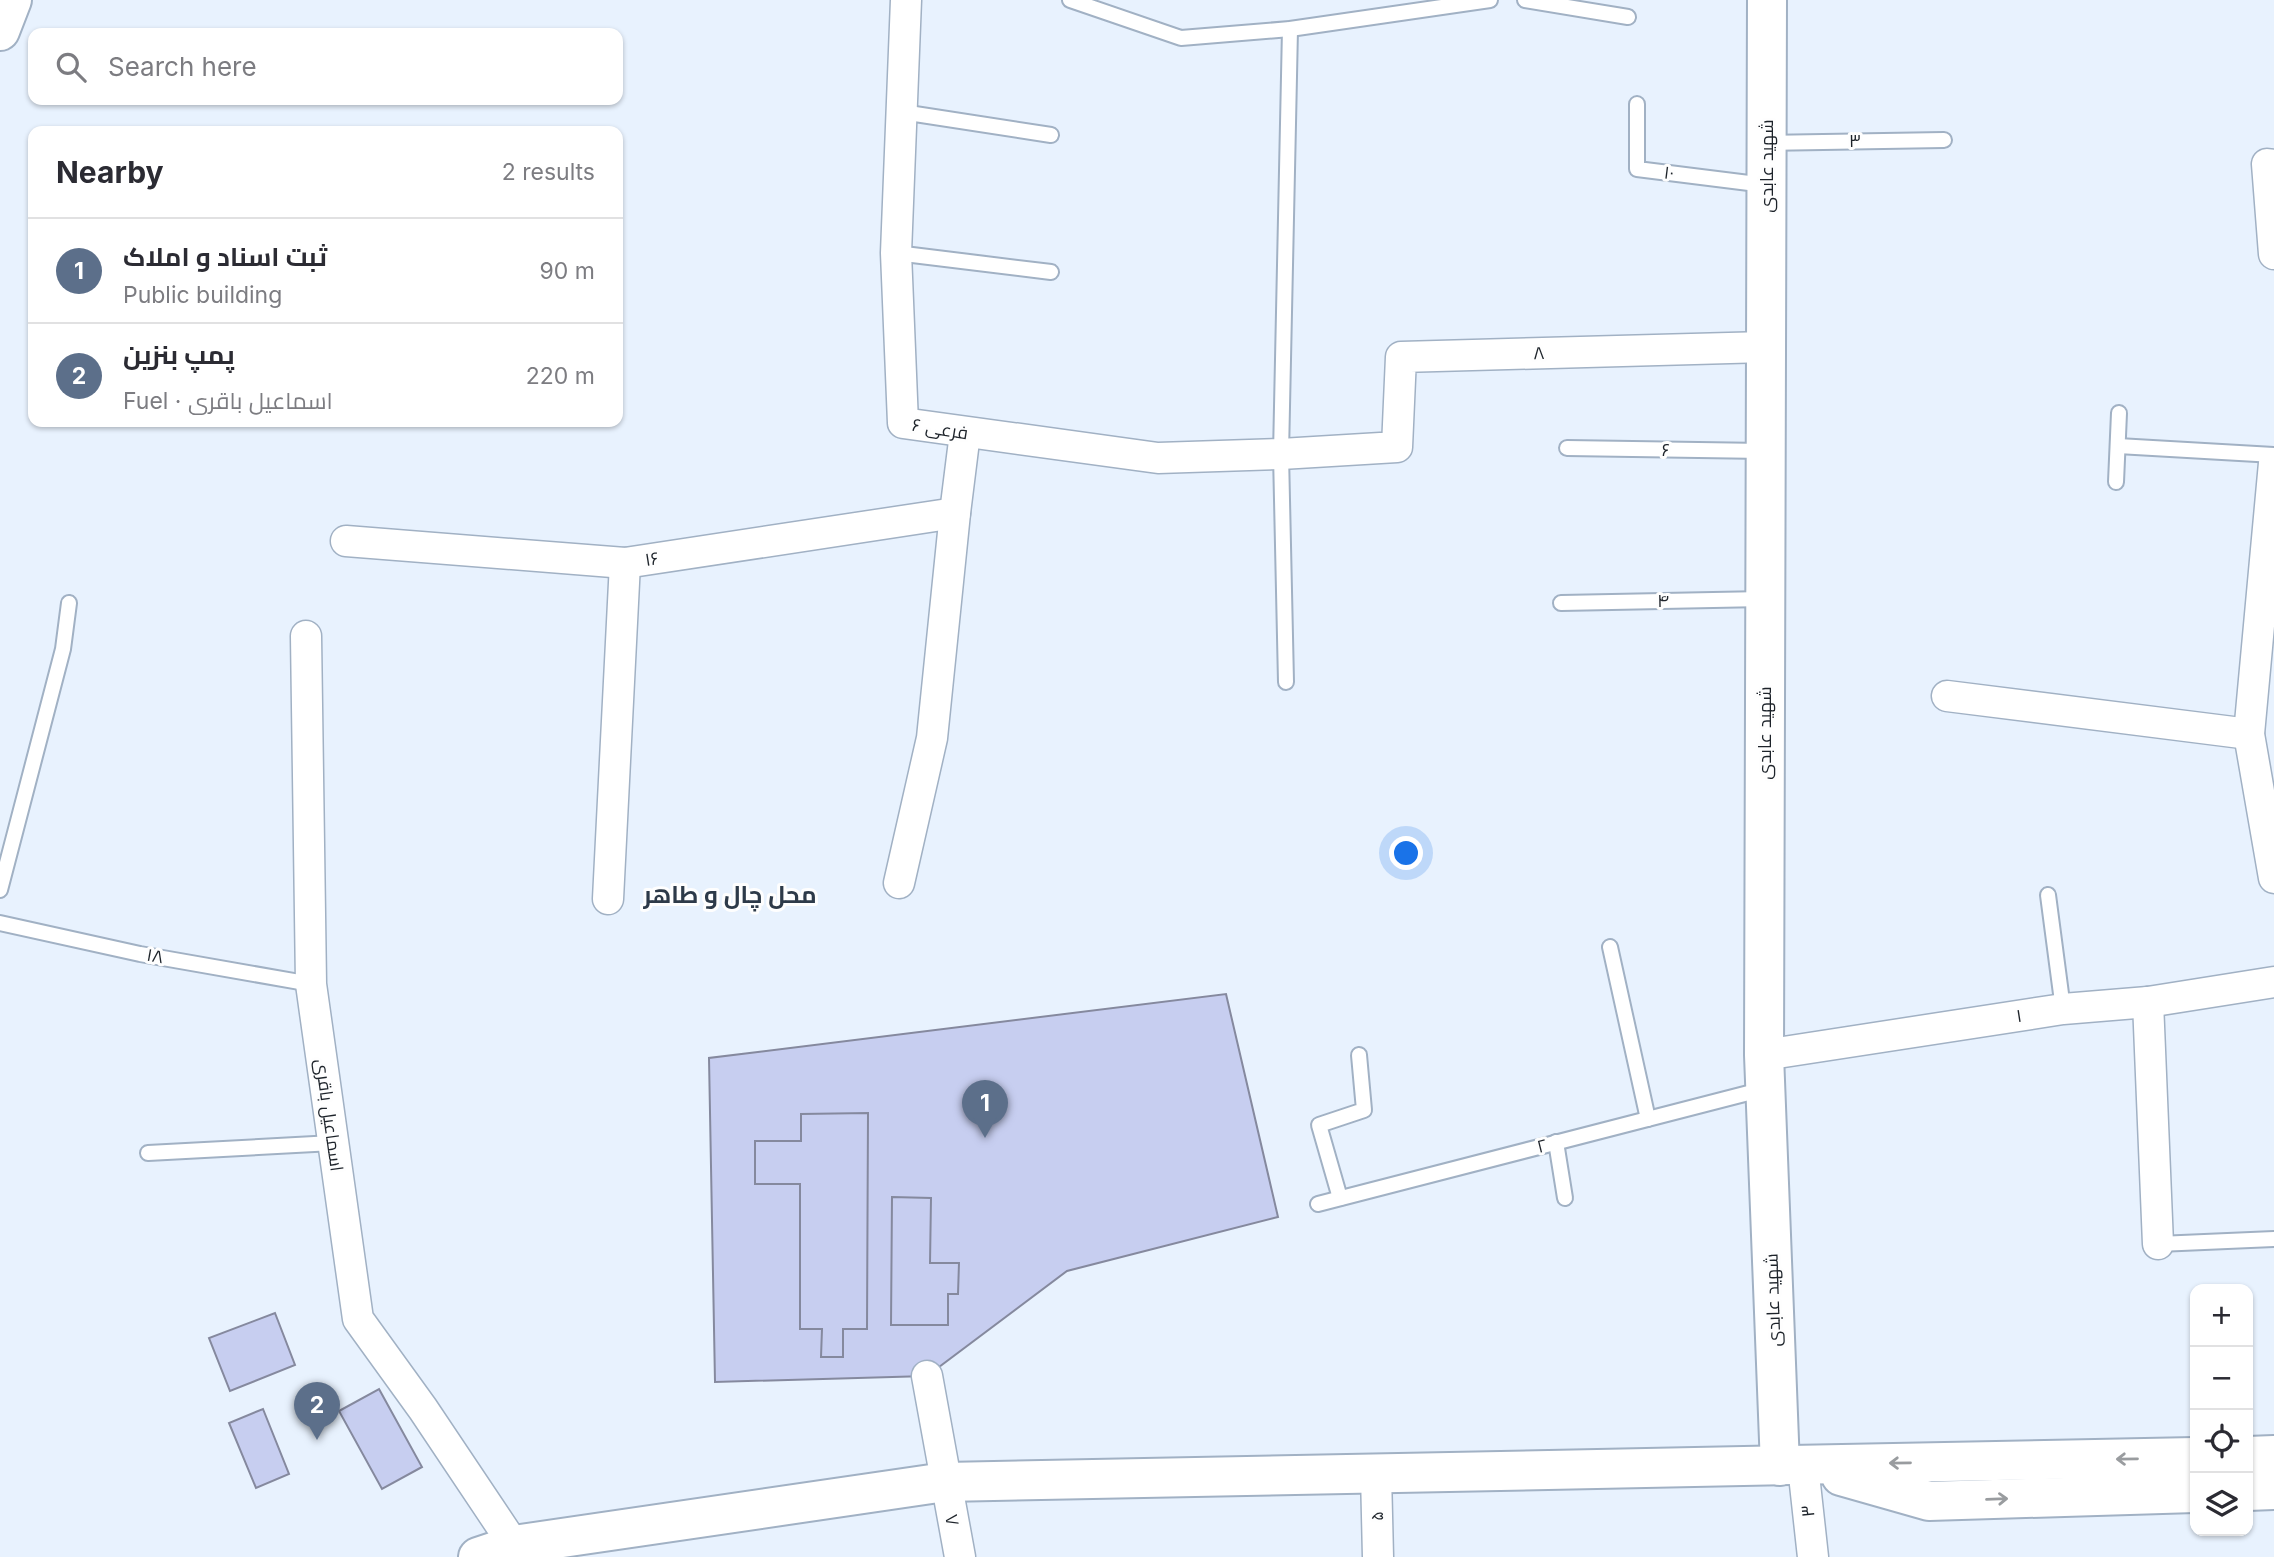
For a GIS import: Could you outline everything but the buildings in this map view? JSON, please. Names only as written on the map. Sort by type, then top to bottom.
[{"type":"main road","points":[[0,31],[12,0]]},
{"type":"main road","name":"شهید عابدی","points":[[1767,0],[1765,1072],[1806,1466]]},
{"type":"main road","points":[[2253,1456],[2274,1455]]},
{"type":"main road","points":[[478,1557],[945,1482],[2190,1457]]},
{"type":"main road","points":[[1806,1466],[1929,1502],[2190,1493]]},
{"type":"main road","points":[[2253,1491],[2274,1490]]},
{"type":"street","name":"فرعی ۶","points":[[906,0],[896,253],[903,423],[1158,458],[1397,447]]},
{"type":"street","points":[[2274,165],[2267,164],[2274,254]]},
{"type":"street","name":"۸","points":[[1397,447],[1401,357],[1766,347]]},
{"type":"street","points":[[899,883],[932,738],[965,433]]},
{"type":"street","points":[[2274,463],[2249,734],[2274,878]]},
{"type":"street","name":"۱۶","points":[[346,541],[625,563],[955,513]]},
{"type":"street","points":[[608,899],[625,563]]},
{"type":"street","name":"اسماعیل باقری","points":[[306,636],[311,984],[358,1319],[521,1551]]},
{"type":"street","points":[[1947,696],[2249,734]]},
{"type":"street","name":"۱","points":[[1765,1072],[2063,1009],[2148,1002],[2274,982]]},
{"type":"street","points":[[2148,1002],[2158,1244]]},
{"type":"street","name":"۷","points":[[927,1376],[960,1557]]},
{"type":"street","name":"۳","points":[[1806,1466],[1813,1557]]},
{"type":"street","name":"۵","points":[[1376,1474],[1378,1557]]},
{"type":"lane","points":[[1070,0],[1181,38],[1290,29],[1490,0]]},
{"type":"lane","points":[[1525,0],[1628,17]]},
{"type":"lane","points":[[1286,682],[1281,454],[1290,29]]},
{"type":"lane","name":"۱۰","points":[[1637,104],[1637,169],[1766,185]]},
{"type":"lane","points":[[902,112],[1051,135]]},
{"type":"lane","name":"۳","points":[[1767,143],[1944,140]]},
{"type":"lane","points":[[896,253],[1051,272]]},
{"type":"lane","points":[[2116,482],[2119,413]]},
{"type":"lane","points":[[2118,446],[2274,455]]},
{"type":"lane","name":"۶","points":[[1567,448],[1766,451]]},
{"type":"lane","name":"۴","points":[[1562,603],[1765,599]]},
{"type":"lane","points":[[0,890],[63,649],[69,603]]},
{"type":"lane","points":[[2048,895],[2063,1009]]},
{"type":"lane","name":"۱۸","points":[[0,923],[140,954],[311,984]]},
{"type":"lane","points":[[1610,947],[1648,1119]]},
{"type":"lane","points":[[1340,1198],[1320,1125],[1364,1110],[1359,1055]]},
{"type":"lane","name":"۲","points":[[1318,1203],[1648,1119],[1765,1072]]},
{"type":"lane","points":[[148,1153],[333,1143]]},
{"type":"lane","points":[[1556,1143],[1565,1198]]},
{"type":"lane","points":[[2158,1244],[2274,1239]]},
{"type":"place","name":"ثبت اسناد و املاک","points":[[985,1138]]},
{"type":"place","name":"پمپ بنزین","points":[[317,1440]]},
{"type":"district","name":"محل چال و طاهر","points":[[730,895]]}]
